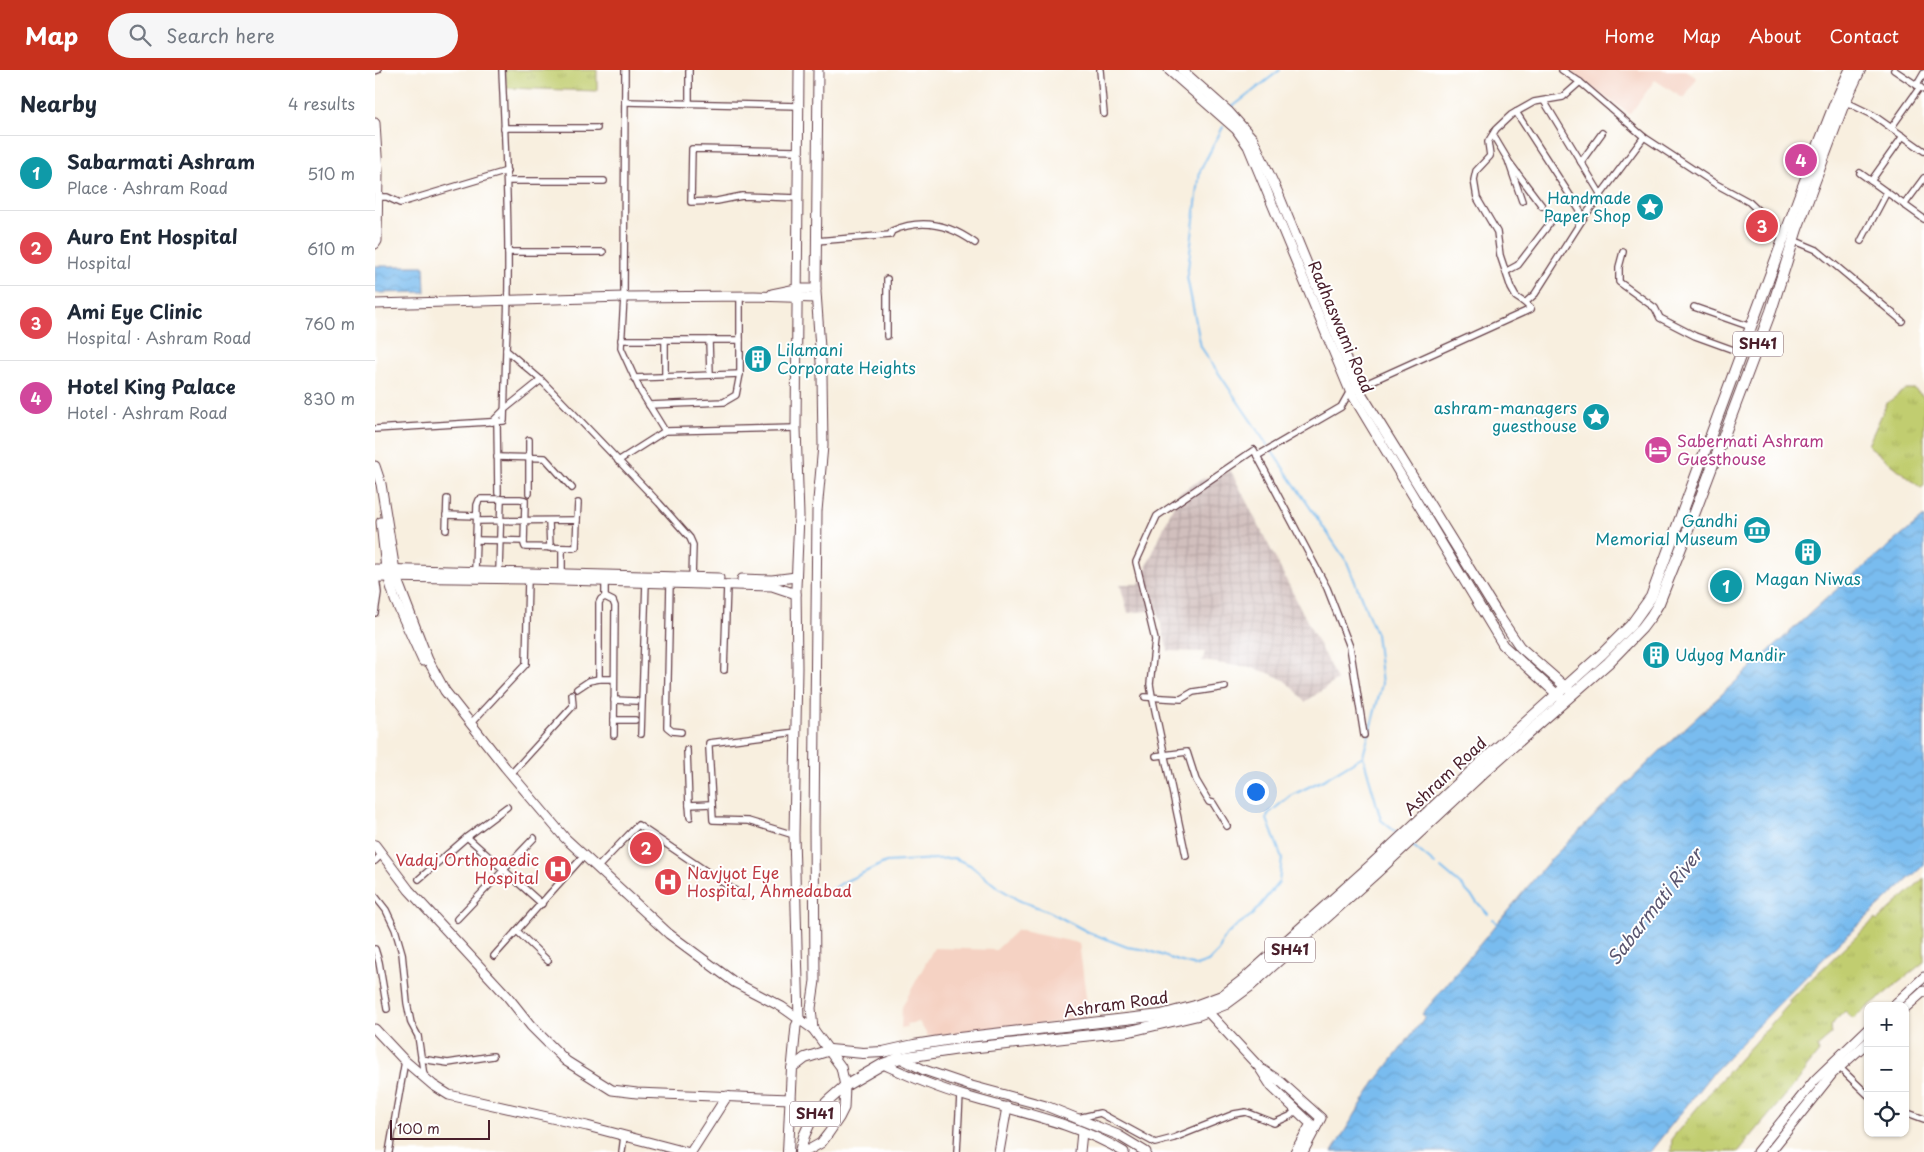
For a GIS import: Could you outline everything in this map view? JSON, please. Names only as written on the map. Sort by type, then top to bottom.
[{"type":"main road","points":[[788,1152],[792,1068],[797,1023],[794,835],[796,594],[799,516],[796,428],[796,294],[799,70]]},
{"type":"main road","points":[[805,1152],[821,1142],[839,1118],[844,1108],[845,1086],[841,1067],[813,1029],[811,1008],[815,981],[814,827],[817,511],[823,446],[822,376],[816,294],[819,70]]},
{"type":"main road","name":"Radhaswami Road","points":[[1169,70],[1225,114],[1253,139],[1278,193],[1354,390],[1503,645],[1565,695]]},
{"type":"main road","name":"Radhaswami Road","points":[[1182,70],[1225,114]]},
{"type":"main road","name":"Ashram Road","points":[[1647,613],[1651,597],[1751,327],[1788,240],[1841,100],[1850,70]]},
{"type":"main road","name":"Ashram Road","points":[[1841,100],[1860,70]]},
{"type":"main road","points":[[375,123],[377,197],[375,244]]},
{"type":"main road","name":"Ashram Road","points":[[800,1152],[803,1136],[813,1116],[845,1086],[883,1064],[900,1058],[942,1051],[1130,1030],[1163,1024],[1205,1007],[1243,980],[1369,867],[1477,766],[1565,695],[1603,654],[1659,603],[1771,311],[1788,240]]},
{"type":"main road","points":[[375,304],[816,294]]},
{"type":"main road","points":[[375,466],[381,484],[391,573],[428,660],[445,691],[565,838],[669,934],[735,982],[782,1007],[797,1023]]},
{"type":"main road","points":[[375,484],[395,600],[423,662],[441,694],[551,831],[665,939],[732,986],[797,1023],[813,1029]]},
{"type":"main road","points":[[375,574],[475,571],[561,573],[692,580],[772,580],[797,577]]},
{"type":"main road","points":[[391,573],[670,583],[692,580],[771,586],[796,594]]},
{"type":"main road","points":[[375,845],[409,890],[508,997],[531,1026],[566,1061],[612,1090],[637,1093],[791,1099]]},
{"type":"main road","points":[[1897,1002],[1924,977]]},
{"type":"main road","points":[[1909,1004],[1924,991]]},
{"type":"main road","points":[[1205,1007],[1259,1067],[1272,1087],[1311,1124],[1295,1152]]},
{"type":"main road","name":"Ashram Road","points":[[792,1068],[805,1058],[829,1050],[863,1053],[883,1052],[959,1038],[1129,1020],[1205,1007]]},
{"type":"main road","points":[[375,1029],[405,1061],[433,1085],[449,1095],[687,1152]]},
{"type":"main road","points":[[1757,1152],[1815,1080],[1864,1034]]},
{"type":"main road","points":[[1770,1152],[1831,1074],[1864,1045]]},
{"type":"main road","points":[[883,1052],[924,1070],[968,1085],[1046,1106],[1118,1135],[1146,1152]]},
{"type":"main road","points":[[883,1064],[919,1081],[960,1095],[1049,1120],[1082,1132],[1113,1145],[1124,1152]]},
{"type":"main road","points":[[1259,1067],[1281,1082],[1321,1118],[1303,1152]]},
{"type":"main road","points":[[691,1152],[727,1096]]},
{"type":"main road","points":[[999,1152],[1007,1107]]},
{"type":"main road","points":[[1080,1152],[1082,1132]]},
{"type":"street","points":[[501,70],[507,171],[509,300],[505,409]]},
{"type":"street","points":[[625,70],[624,297],[621,348],[634,378],[665,431]]},
{"type":"street","points":[[689,70],[689,104]]},
{"type":"street","points":[[1100,70],[1105,114]]},
{"type":"street","points":[[1562,70],[1580,82],[1644,137],[1714,183],[1749,202],[1771,223],[1778,234],[1788,240],[1807,245],[1828,258],[1902,321]]},
{"type":"street","points":[[1893,70],[1920,88]]},
{"type":"street","points":[[1891,128],[1920,88],[1924,73]]},
{"type":"street","points":[[1257,456],[1341,407],[1354,390],[1531,309],[1516,296],[1501,255],[1497,232],[1477,198],[1474,180],[1476,171],[1490,156],[1488,142],[1511,115],[1535,102],[1563,97],[1580,82]]},
{"type":"street","points":[[1841,100],[1873,115],[1924,151]]},
{"type":"street","points":[[1544,101],[1601,195]]},
{"type":"street","points":[[625,102],[799,106]]},
{"type":"street","points":[[1516,112],[1584,217]]},
{"type":"street","points":[[504,128],[597,128]]},
{"type":"street","points":[[1581,162],[1602,133]]},
{"type":"street","points":[[1493,135],[1508,160],[1542,206]]},
{"type":"street","points":[[1871,181],[1903,136]]},
{"type":"street","points":[[1525,303],[1535,294],[1584,217],[1644,137]]},
{"type":"street","points":[[797,198],[741,196],[717,201],[691,202],[692,149],[798,151]]},
{"type":"street","points":[[1508,160],[1522,201]]},
{"type":"street","points":[[377,197],[387,197],[400,203],[507,171]]},
{"type":"street","points":[[1861,173],[1924,219]]},
{"type":"street","points":[[1904,205],[1924,178]]},
{"type":"street","points":[[507,180],[604,181]]},
{"type":"street","points":[[1861,241],[1887,192]]},
{"type":"street","points":[[1507,272],[1518,265],[1549,223]]},
{"type":"street","points":[[816,241],[890,235],[891,231],[902,226],[940,225],[975,243]]},
{"type":"street","points":[[508,252],[603,252]]},
{"type":"street","points":[[1623,252],[1619,267],[1619,282],[1655,308],[1660,318],[1695,336],[1742,353]]},
{"type":"street","points":[[887,279],[887,336]]},
{"type":"street","points":[[649,405],[724,402],[736,395],[740,374],[740,296]]},
{"type":"street","points":[[1694,307],[1751,327]]},
{"type":"street","points":[[621,340],[740,340]]},
{"type":"street","points":[[665,340],[665,377]]},
{"type":"street","points":[[709,340],[710,375]]},
{"type":"street","points":[[506,350],[541,380],[690,538],[693,545],[692,580]]},
{"type":"street","points":[[634,378],[740,374]]},
{"type":"street","points":[[498,492],[494,422],[505,409],[541,380]]},
{"type":"street","points":[[375,429],[494,422]]},
{"type":"street","points":[[618,461],[665,431],[796,428]]},
{"type":"street","points":[[529,440],[529,492]]},
{"type":"street","points":[[1186,856],[1152,696],[1150,684],[1155,640],[1136,562],[1157,516],[1254,450],[1327,588],[1350,648],[1364,735]]},
{"type":"street","points":[[497,457],[545,458],[572,488]]},
{"type":"street","points":[[446,530],[447,499]]},
{"type":"street","points":[[499,572],[501,499]]},
{"type":"street","points":[[475,571],[479,500],[525,500],[524,541],[526,548],[576,547],[578,503]]},
{"type":"street","points":[[446,515],[500,521],[577,520]]},
{"type":"street","points":[[549,521],[550,548]]},
{"type":"street","points":[[476,540],[524,541]]},
{"type":"street","points":[[561,573],[563,548]]},
{"type":"street","points":[[375,574],[378,593],[375,613]]},
{"type":"street","points":[[471,723],[526,664],[528,579]]},
{"type":"street","points":[[605,581],[605,597]]},
{"type":"street","points":[[641,734],[646,582]]},
{"type":"street","points":[[670,583],[667,727],[672,732],[681,732]]},
{"type":"street","points":[[724,670],[727,584]]},
{"type":"street","points":[[605,597],[613,601],[615,606],[616,676],[614,679],[613,700],[614,735]]},
{"type":"street","points":[[599,679],[599,603],[605,597]]},
{"type":"street","points":[[577,689],[589,681],[614,679]]},
{"type":"street","points":[[1145,697],[1181,698],[1193,692],[1225,687]]},
{"type":"street","points":[[511,774],[573,706],[572,694]]},
{"type":"street","points":[[613,700],[636,701]]},
{"type":"street","points":[[614,720],[635,720]]},
{"type":"street","points":[[794,835],[749,821],[715,822],[712,818],[709,743],[796,732]]},
{"type":"street","points":[[687,750],[690,817]]},
{"type":"street","points":[[1156,756],[1187,752],[1196,780],[1209,802],[1213,803],[1227,826]]},
{"type":"street","points":[[689,805],[711,804]]},
{"type":"street","points":[[419,879],[467,837],[507,807]]},
{"type":"street","points":[[597,868],[639,825],[743,896]]},
{"type":"street","points":[[467,837],[542,904]]},
{"type":"street","points":[[457,920],[533,838]]},
{"type":"street","points":[[375,861],[382,854]]},
{"type":"street","points":[[493,956],[580,860]]},
{"type":"street","points":[[375,896],[386,910],[398,937],[402,953],[407,1003],[411,1023],[418,1036],[424,1077]]},
{"type":"street","points":[[517,931],[548,960]]},
{"type":"street","points":[[375,949],[387,1009]]},
{"type":"street","points":[[421,1059],[448,1064],[493,1056]]},
{"type":"street","points":[[389,1152],[405,1061]]},
{"type":"street","points":[[1839,1067],[1865,1092]]},
{"type":"street","points":[[957,1152],[960,1095]]},
{"type":"street","points":[[1082,1120],[1100,1113],[1155,1143],[1174,1138],[1235,1114],[1246,1112],[1274,1124],[1290,1116],[1296,1110]]},
{"type":"street","points":[[1909,1113],[1924,1119]]},
{"type":"street","points":[[622,1152],[624,1136]]},
{"type":"shaded area","points":[[1567,70],[1685,70],[1697,78],[1684,99],[1655,80],[1630,114]]},
{"type":"shaded area","points":[[1231,471],[1337,680],[1305,702],[1284,680],[1269,673],[1253,668],[1202,661],[1205,652],[1168,651],[1157,610],[1128,613],[1120,584],[1139,584],[1179,493],[1204,478]]},
{"type":"shaded area","points":[[1017,930],[1079,943],[1089,1019],[928,1036],[919,1022],[906,1024],[907,1027],[901,1028],[902,1007],[934,948],[996,950]]},
{"type":"green space","points":[[505,70],[597,70],[597,91],[507,88]]},
{"type":"green space","points":[[1906,389],[1914,389],[1924,397],[1924,486],[1921,488],[1868,445],[1887,403]]},
{"type":"green space","points":[[1924,878],[1924,962],[1874,1002],[1864,1002],[1864,1010],[1853,1019],[1845,1011],[1830,1026],[1832,1034],[1817,1047],[1819,1052],[1805,1072],[1738,1152],[1671,1152],[1672,1138],[1717,1084],[1790,1003],[1788,1001],[1875,919],[1877,921]]},
{"type":"water","points":[[375,266],[424,266],[425,292],[375,293]]},
{"type":"water","name":"Sabarmati River","points":[[1924,517],[1924,865],[1841,941],[1710,1076],[1650,1152],[1332,1152],[1375,1082],[1425,1017],[1422,1014],[1550,860],[1659,752],[1829,596]]},
{"type":"water","points":[[1756,523],[1763,530],[1754,538],[1748,531]]},
{"type":"waterway","points":[[1231,108],[1280,70]]},
{"type":"waterway","points":[[1223,127],[1200,171],[1187,277],[1201,347],[1268,446]]},
{"type":"waterway","points":[[1271,450],[1347,562],[1376,634],[1382,684],[1363,756],[1381,820],[1398,834]]},
{"type":"waterway","points":[[830,891],[842,883],[886,862],[954,858],[970,865],[996,886],[1018,900],[1050,912],[1088,932],[1127,947],[1147,950],[1196,966],[1208,962],[1219,951],[1223,939],[1236,926],[1252,915],[1279,882],[1282,858],[1267,819],[1268,814],[1290,796],[1325,779],[1363,756]]},
{"type":"waterway","points":[[1412,845],[1435,864]]},
{"type":"waterway","points":[[1441,868],[1461,885],[1488,914]]},
{"type":"waterway","points":[[1493,919],[1498,925]]},
{"type":"place","name":"Hotel King Palace","points":[[1801,160]]},
{"type":"place","name":"Handmade Paper Shop","points":[[1650,207]]},
{"type":"place","name":"Ami Eye Clinic","points":[[1762,226]]},
{"type":"place","name":"Lilamani Corporate Heights","points":[[758,359]]},
{"type":"place","name":"ashram-managers guesthouse","points":[[1596,417]]},
{"type":"place","name":"Sabermati Ashram Guesthouse","points":[[1658,450]]},
{"type":"place","name":"Gandhi Memorial Museum","points":[[1757,530]]},
{"type":"place","name":"Magan Niwas","points":[[1808,552]]},
{"type":"place","name":"Sabarmati Ashram","points":[[1726,586]]},
{"type":"place","name":"Udyog Mandir","points":[[1656,655]]},
{"type":"place","name":"Auro Ent Hospital","points":[[646,848]]},
{"type":"place","name":"Vadaj Orthopaedic Hospital","points":[[558,869]]},
{"type":"place","name":"Navjyot Eye Hospital, Ahmedabad","points":[[668,882]]}]
